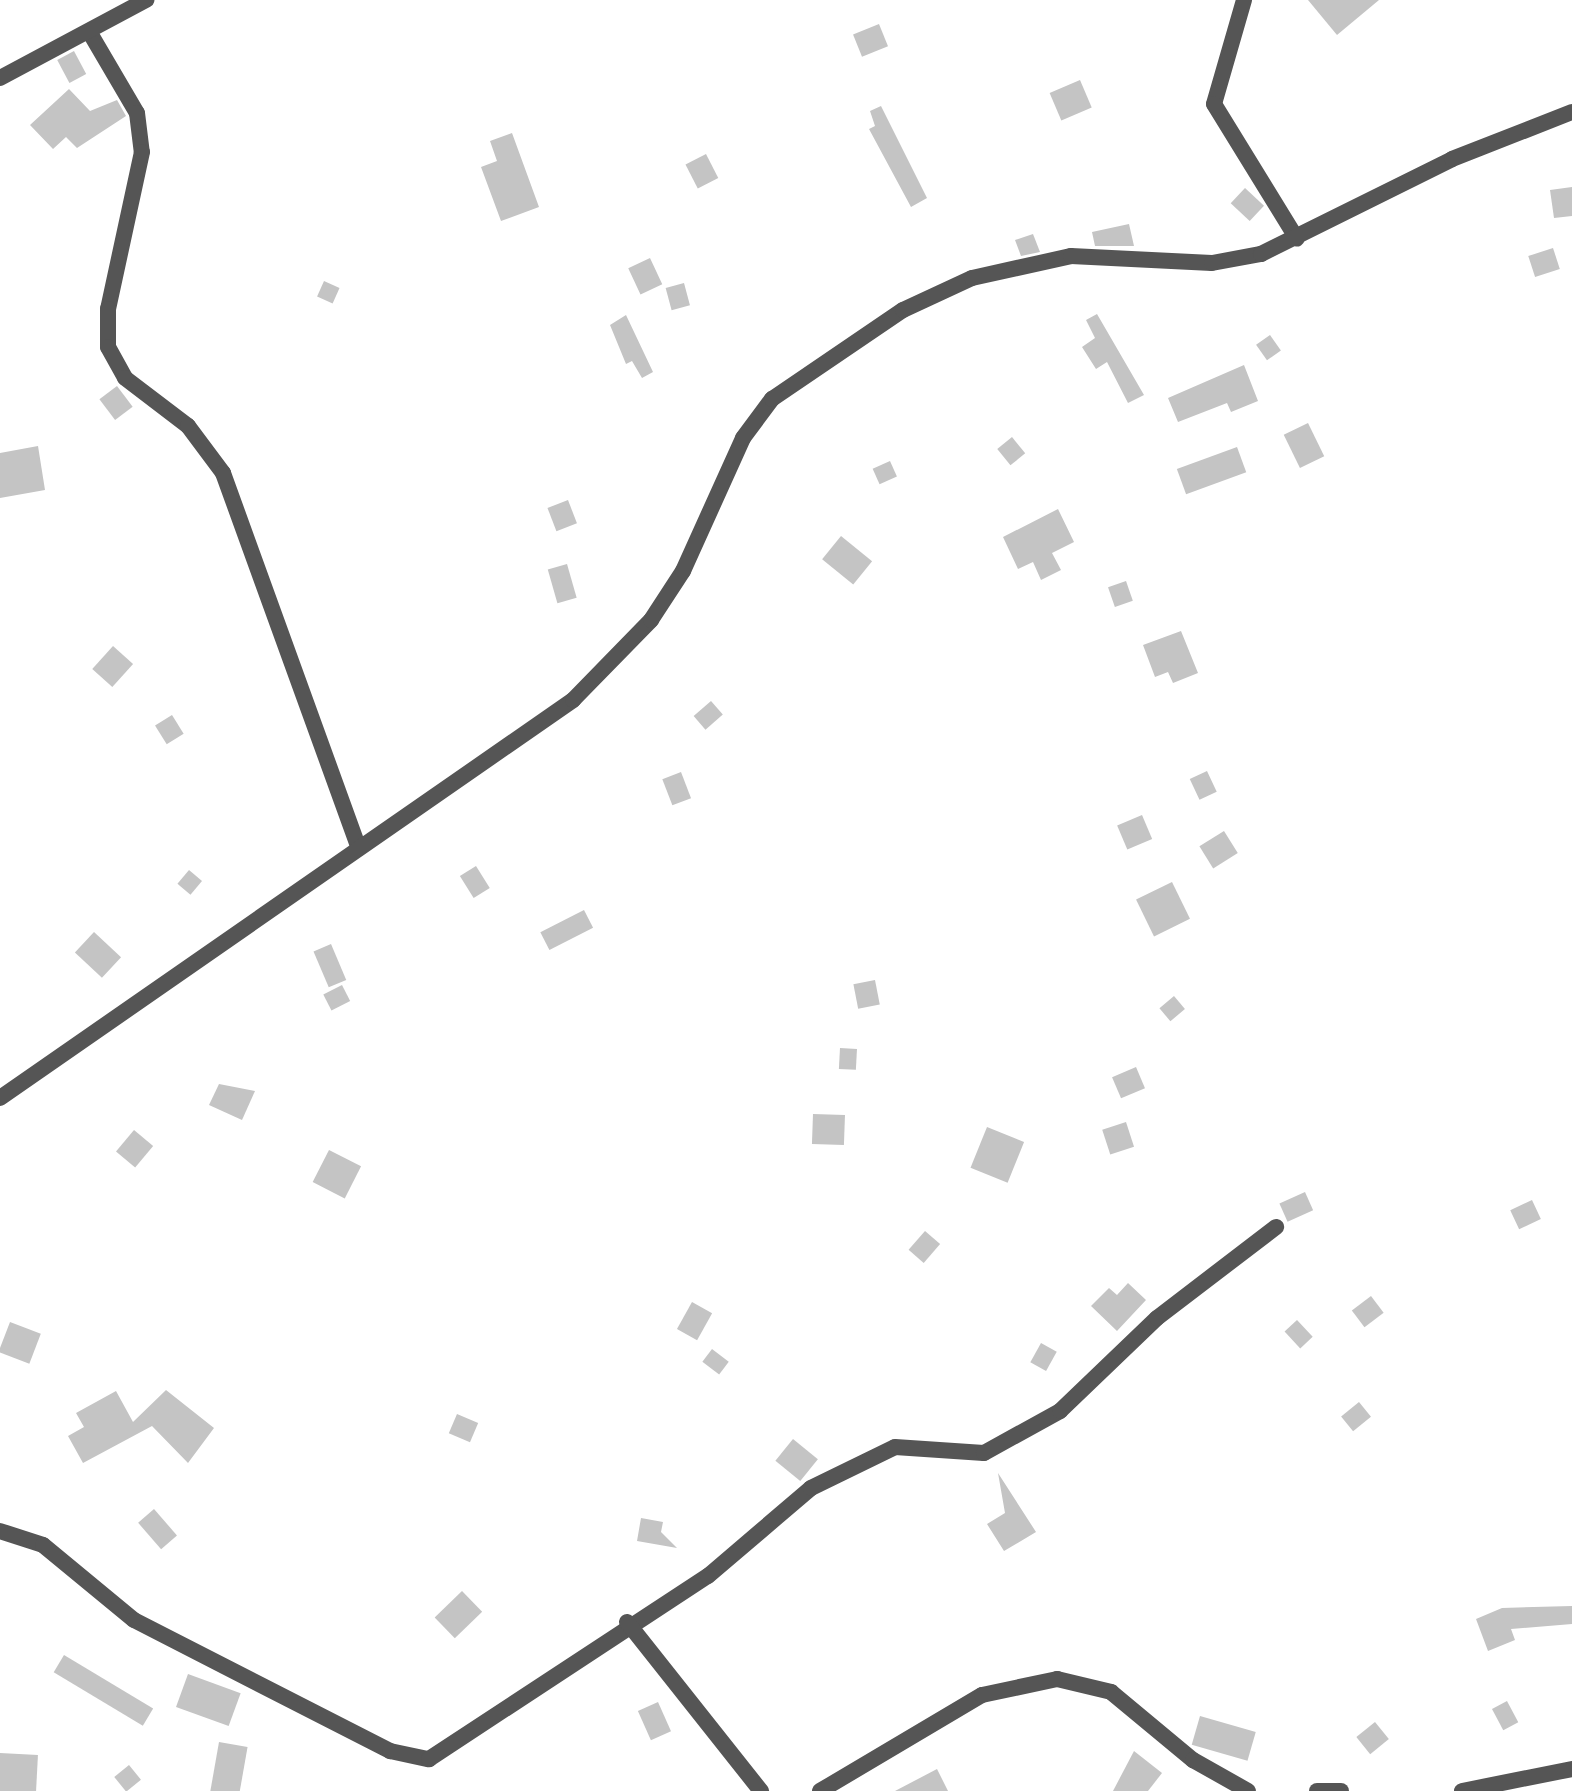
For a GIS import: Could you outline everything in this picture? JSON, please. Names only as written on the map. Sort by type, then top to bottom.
[{"type":"street","points":[[0,78],[90,33],[146,0]]},
{"type":"street","points":[[1244,0],[1214,104],[1297,239]]},
{"type":"street","points":[[90,33],[137,113],[142,152],[131,231],[108,309],[108,347],[125,378],[188,426],[223,473],[359,848]]},
{"type":"street","points":[[0,1098],[573,700],[651,620],[683,571],[743,438],[772,399],[829,358],[972,278],[1071,256],[1212,263],[1297,239],[1452,159],[1572,112]]},
{"type":"street","points":[[0,1531],[43,1545],[134,1620],[409,1760],[447,1753],[627,1622],[708,1576],[811,1488],[861,1462],[917,1444],[984,1453],[1060,1411],[1157,1318],[1276,1227]]},
{"type":"street","points":[[627,1622],[761,1791]]},
{"type":"street","points":[[820,1791],[982,1695],[1057,1679],[1111,1692],[1193,1760],[1248,1791]]},
{"type":"street","points":[[1462,1791],[1572,1769]]},
{"type":"street","points":[[1317,1791],[1341,1791]]},
{"type":"building","points":[[1308,0],[1379,0],[1337,35]]},
{"type":"building","points":[[879,24],[888,46],[862,57],[853,34]]},
{"type":"building","points":[[74,51],[86,74],[69,83],[57,60]]},
{"type":"building","points":[[1080,80],[1092,108],[1061,121],[1050,93]]},
{"type":"building","points":[[69,89],[90,111],[117,100],[126,116],[77,148],[66,137],[53,149],[30,125]]},
{"type":"building","points":[[881,106],[927,198],[911,207],[869,129],[875,126],[870,111]]},
{"type":"building","points":[[512,133],[539,207],[501,221],[481,167],[497,161],[490,141]]},
{"type":"building","points":[[706,154],[718,178],[698,188],[686,164]]},
{"type":"building","points":[[1572,187],[1572,216],[1554,218],[1550,190]]},
{"type":"building","points":[[1245,188],[1264,206],[1250,221],[1231,203]]},
{"type":"building","points":[[1129,224],[1134,246],[1095,246],[1092,232]]},
{"type":"building","points":[[1033,234],[1040,252],[1021,256],[1015,240]]},
{"type":"building","points":[[1553,248],[1560,269],[1535,277],[1528,256]]},
{"type":"building","points":[[650,258],[662,284],[641,294],[628,268]]},
{"type":"building","points":[[324,281],[340,288],[333,303],[317,297]]},
{"type":"building","points":[[684,283],[690,305],[672,310],[666,288]]},
{"type":"building","points":[[1097,314],[1144,395],[1128,403],[1107,362],[1096,369],[1082,347],[1095,338],[1086,320]]},
{"type":"building","points":[[626,315],[653,372],[642,378],[632,361],[626,364],[610,325]]},
{"type":"building","points":[[1270,335],[1281,351],[1267,360],[1256,345]]},
{"type":"building","points":[[1244,365],[1258,401],[1231,412],[1227,403],[1178,422],[1168,398]]},
{"type":"building","points":[[117,386],[133,407],[115,420],[99,399]]},
{"type":"building","points":[[1308,423],[1324,456],[1300,468],[1284,435]]},
{"type":"building","points":[[1012,437],[1025,453],[1010,465],[997,449]]},
{"type":"building","points":[[38,446],[45,490],[0,498],[0,453]]},
{"type":"building","points":[[1237,447],[1246,472],[1186,494],[1177,469]]},
{"type":"building","points":[[890,461],[897,477],[880,484],[873,469]]},
{"type":"building","points":[[568,500],[577,523],[556,531],[547,508]]},
{"type":"building","points":[[1058,509],[1074,542],[1052,553],[1061,570],[1041,580],[1033,562],[1018,569],[1003,537]]},
{"type":"building","points":[[841,536],[872,561],[853,584],[822,559]]},
{"type":"building","points":[[567,564],[577,598],[557,603],[548,570]]},
{"type":"building","points":[[1126,581],[1133,601],[1115,607],[1108,587]]},
{"type":"building","points":[[1181,631],[1198,673],[1173,683],[1168,672],[1155,677],[1143,645]]},
{"type":"building","points":[[113,646],[133,664],[112,687],[92,669]]},
{"type":"building","points":[[711,701],[723,715],[705,730],[694,716]]},
{"type":"building","points":[[172,715],[184,734],[167,744],[155,726]]},
{"type":"building","points":[[1207,771],[1217,792],[1200,800],[1190,779]]},
{"type":"building","points":[[681,772],[691,798],[672,805],[662,779]]},
{"type":"building","points":[[1142,815],[1152,839],[1127,849],[1117,826]]},
{"type":"building","points":[[1224,831],[1238,853],[1213,868],[1199,846]]},
{"type":"building","points":[[476,866],[490,888],[474,898],[460,876]]},
{"type":"building","points":[[189,870],[202,881],[190,895],[177,884]]},
{"type":"building","points":[[1172,882],[1190,919],[1154,936],[1136,900]]},
{"type":"building","points":[[584,910],[593,928],[549,950],[540,932]]},
{"type":"building","points":[[94,932],[121,957],[102,978],[75,952]]},
{"type":"building","points":[[331,944],[346,980],[329,987],[314,951]]},
{"type":"building","points":[[875,980],[880,1005],[858,1009],[853,984]]},
{"type":"building","points":[[342,985],[350,1001],[331,1011],[323,995]]},
{"type":"building","points":[[1174,996],[1185,1009],[1170,1021],[1159,1008]]},
{"type":"building","points":[[840,1048],[857,1049],[856,1070],[839,1069]]},
{"type":"building","points":[[1136,1067],[1145,1088],[1121,1098],[1112,1077]]},
{"type":"building","points":[[219,1084],[255,1091],[242,1120],[209,1105]]},
{"type":"building","points":[[813,1114],[845,1115],[844,1145],[812,1144]]},
{"type":"building","points":[[1126,1122],[1134,1147],[1110,1154],[1102,1130]]},
{"type":"building","points":[[987,1127],[1024,1142],[1008,1183],[971,1168]]},
{"type":"building","points":[[134,1130],[153,1146],[135,1168],[116,1151]]},
{"type":"building","points":[[329,1150],[361,1166],[345,1198],[313,1182]]},
{"type":"building","points":[[1305,1192],[1313,1210],[1288,1222],[1279,1203]]},
{"type":"building","points":[[1532,1200],[1541,1219],[1519,1229],[1510,1210]]},
{"type":"building","points":[[925,1231],[940,1244],[924,1263],[909,1250]]},
{"type":"building","points":[[1128,1283],[1146,1300],[1117,1331],[1091,1306],[1109,1288],[1117,1295]]},
{"type":"building","points":[[1371,1296],[1384,1313],[1364,1327],[1352,1310]]},
{"type":"building","points":[[692,1302],[712,1313],[697,1340],[677,1329]]},
{"type":"building","points":[[1297,1320],[1313,1337],[1300,1348],[1285,1332]]},
{"type":"building","points":[[10,1322],[41,1334],[29,1364],[0,1352]]},
{"type":"building","points":[[1041,1343],[1057,1352],[1046,1371],[1030,1362]]},
{"type":"building","points":[[712,1349],[729,1362],[719,1374],[702,1362]]},
{"type":"building","points":[[166,1390],[214,1428],[188,1463],[152,1426],[83,1463],[68,1436],[84,1427],[76,1413],[116,1391],[133,1422]]},
{"type":"building","points":[[1359,1402],[1371,1417],[1353,1431],[1341,1416]]},
{"type":"building","points":[[457,1414],[478,1423],[470,1442],[449,1433]]},
{"type":"building","points":[[793,1439],[818,1459],[800,1481],[775,1461]]},
{"type":"building","points":[[998,1473],[1036,1532],[1004,1551],[987,1524],[1005,1513]]},
{"type":"building","points":[[154,1509],[177,1535],[161,1549],[138,1523]]},
{"type":"building","points":[[641,1518],[663,1522],[661,1532],[677,1548],[637,1541]]},
{"type":"building","points":[[462,1591],[482,1612],[455,1638],[435,1617]]},
{"type":"building","points":[[1572,1606],[1572,1624],[1511,1629],[1515,1640],[1488,1651],[1476,1619],[1502,1608]]},
{"type":"building","points":[[64,1655],[153,1709],[143,1726],[54,1672]]},
{"type":"building","points":[[188,1674],[241,1693],[229,1726],[176,1707]]},
{"type":"building","points":[[1507,1701],[1518,1722],[1503,1730],[1492,1709]]},
{"type":"building","points":[[658,1702],[671,1731],[651,1740],[638,1711]]},
{"type":"building","points":[[1200,1716],[1256,1732],[1247,1761],[1192,1745]]},
{"type":"building","points":[[1375,1722],[1389,1739],[1370,1754],[1356,1737]]},
{"type":"building","points":[[219,1742],[248,1747],[240,1791],[210,1791]]},
{"type":"building","points":[[1134,1751],[1162,1773],[1148,1791],[1113,1791]]},
{"type":"building","points":[[0,1753],[38,1755],[36,1791],[0,1791]]},
{"type":"building","points":[[129,1765],[141,1780],[126,1791],[114,1777]]},
{"type":"building","points":[[937,1769],[948,1791],[895,1791]]}]
